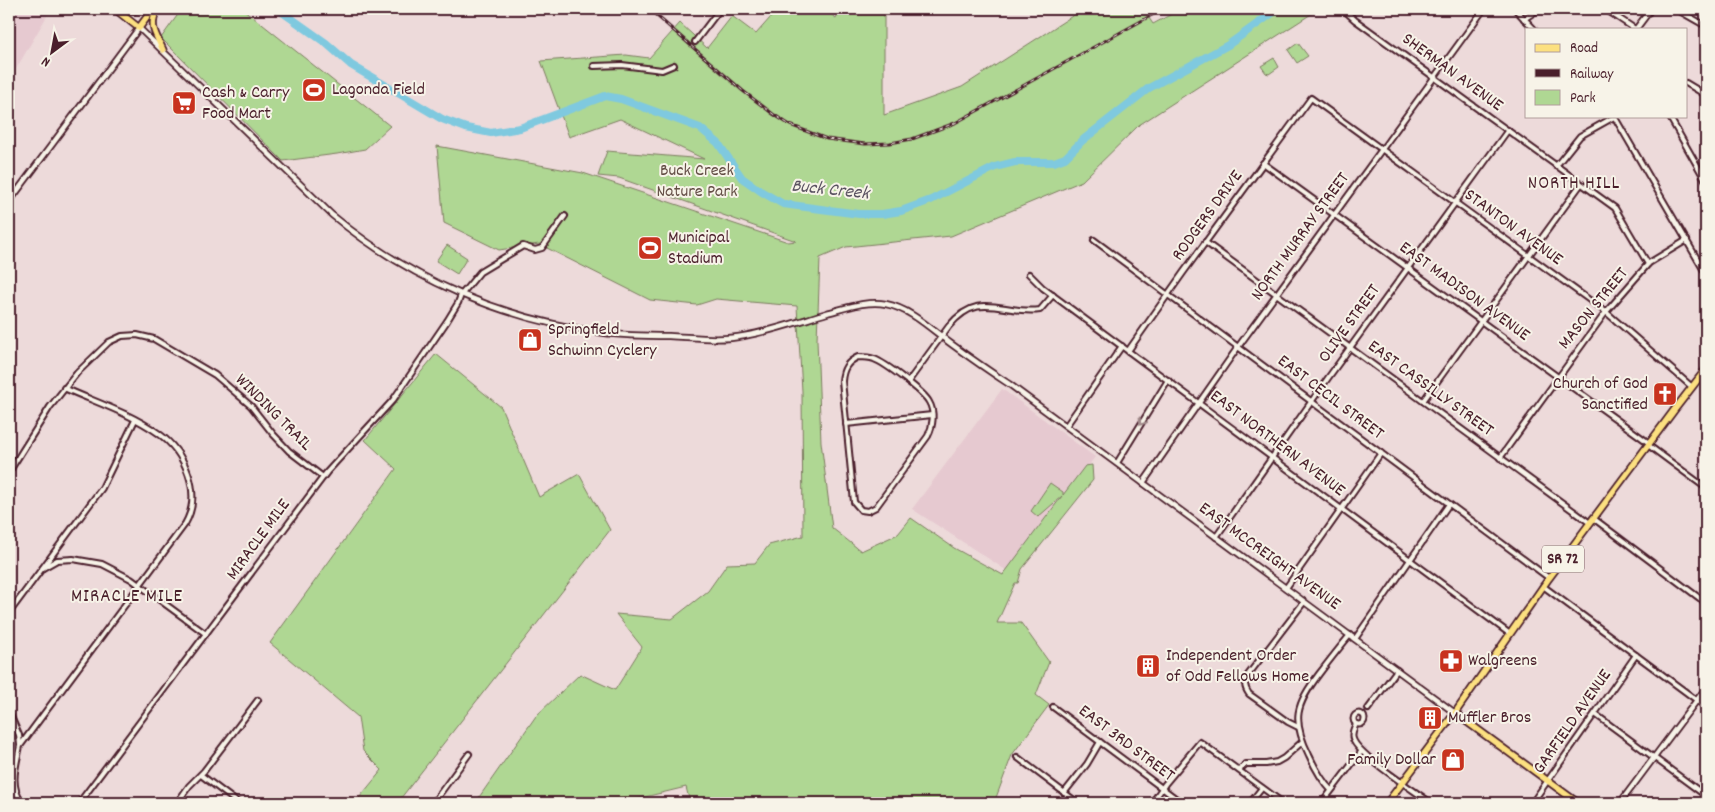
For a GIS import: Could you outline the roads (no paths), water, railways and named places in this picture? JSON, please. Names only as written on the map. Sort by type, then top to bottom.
[{"type":"main road","points":[[115,9],[140,28],[153,9]]},
{"type":"main road","points":[[120,9],[140,9]]},
{"type":"main road","points":[[157,9],[152,24],[162,50]]},
{"type":"main road","name":"SR 72","points":[[1387,803],[1455,713],[1543,586],[1591,521],[1692,386],[1705,373]]},
{"type":"main road","name":"EAST MCCREIGHT AVENUE","points":[[1455,713],[1578,803]]},
{"type":"street","points":[[695,42],[720,9]]},
{"type":"street","name":"SHERMAN AVENUE","points":[[1343,9],[1355,20],[1615,208],[1648,264]]},
{"type":"street","name":"NORTH MURRAY STREET","points":[[1143,482],[1238,347],[1484,9]]},
{"type":"street","points":[[1515,9],[1533,28]]},
{"type":"street","points":[[1524,19],[1539,9]]},
{"type":"street","points":[[1605,9],[1634,28]]},
{"type":"street","points":[[1637,28],[1651,9]]},
{"type":"street","points":[[1676,9],[1706,26]]},
{"type":"street","name":"EAST MCCREIGHT AVENUE","points":[[140,28],[336,219],[403,266],[461,295],[508,312],[579,329],[619,334],[718,338],[743,336],[864,304],[889,304],[908,312],[1143,482],[1455,713]]},
{"type":"street","points":[[9,202],[140,28]]},
{"type":"street","points":[[594,66],[622,65],[662,70],[674,65]]},
{"type":"street","points":[[1688,84],[1706,95]]},
{"type":"street","name":"STANTON AVENUE","points":[[1312,98],[1606,312],[1692,386]]},
{"type":"street","name":"RODGERS DRIVE","points":[[1128,351],[1312,98]]},
{"type":"street","points":[[1556,166],[1580,136],[1614,118]]},
{"type":"street","points":[[1617,118],[1706,272]]},
{"type":"street","points":[[1670,118],[1706,181]]},
{"type":"street","name":"OLIVE STREET","points":[[1216,536],[1311,401],[1508,130]]},
{"type":"street","name":"EAST MADISON AVENUE","points":[[1264,163],[1706,488]]},
{"type":"street","points":[[1423,401],[1581,184]]},
{"type":"street","name":"MIRACLE MILE","points":[[79,803],[323,476],[393,400],[447,321],[461,295],[480,272],[523,246],[535,250],[542,248],[565,216]]},
{"type":"street","name":"EAST CECIL STREET","points":[[1094,240],[1549,578]]},
{"type":"street","name":"MASON STREET","points":[[1500,458],[1606,312],[1648,264],[1686,240]]},
{"type":"street","name":"EAST CASSILLY STREET","points":[[1206,242],[1500,458],[1706,603]]},
{"type":"street","name":"EAST NORTHERN AVENUE","points":[[1029,274],[1038,284],[1510,634]]},
{"type":"street","points":[[908,382],[956,317],[973,307],[984,306],[1036,311],[1042,309],[1053,295]]},
{"type":"street","name":"WINDING TRAIL","points":[[9,472],[50,406],[64,388],[93,356],[109,342],[128,335],[148,337],[205,369],[230,387],[251,406],[279,442],[301,461],[323,476]]},
{"type":"street","points":[[1066,426],[1122,346]]},
{"type":"street","points":[[858,357],[875,359],[908,382],[928,399],[932,408],[932,426],[928,436],[876,507],[864,511],[858,508],[854,502],[842,381],[844,369],[851,361],[858,357]]},
{"type":"street","points":[[1116,463],[1168,380]]},
{"type":"street","points":[[20,746],[185,524],[192,511],[194,498],[188,472],[168,442],[157,432],[64,388]]},
{"type":"street","points":[[846,424],[932,416]]},
{"type":"street","points":[[9,613],[102,488],[135,420]]},
{"type":"street","points":[[1286,588],[1381,453]]},
{"type":"street","points":[[1355,639],[1450,504]]},
{"type":"street","points":[[42,569],[57,560],[86,560],[116,570],[206,634]]},
{"type":"street","points":[[1543,586],[1706,707]]},
{"type":"street","points":[[1298,727],[1249,694],[1245,683],[1248,675],[1304,602]]},
{"type":"street","points":[[1332,790],[1325,784],[1314,767],[1302,742],[1298,727],[1299,710],[1302,698],[1350,635]]},
{"type":"street","points":[[9,643],[9,657]]},
{"type":"street","name":"GARFIELD AVENUE","points":[[1532,803],[1636,655]]},
{"type":"street","points":[[1368,709],[1397,670]]},
{"type":"street","points":[[1620,803],[1706,688]]},
{"type":"street","points":[[177,803],[189,786],[201,775],[258,700]]},
{"type":"street","name":"EAST 3RD STREET","points":[[1053,707],[1182,803]]},
{"type":"street","points":[[9,712],[20,746],[14,782],[22,803]]},
{"type":"street","points":[[1595,714],[1706,796]]},
{"type":"street","points":[[1356,724],[1352,735],[1361,752],[1431,803]]},
{"type":"street","points":[[1064,793],[1087,764],[1100,742]]},
{"type":"street","points":[[1152,803],[1200,742],[1283,803]]},
{"type":"street","points":[[1238,770],[1243,765],[1250,763],[1266,764],[1281,760],[1302,742]]},
{"type":"street","points":[[1322,803],[1361,752]]},
{"type":"street","points":[[432,803],[469,754]]},
{"type":"street","points":[[1017,757],[1078,803]]},
{"type":"street","points":[[201,775],[238,803]]},
{"type":"street","points":[[1250,803],[1262,788]]},
{"type":"waterway","name":"Buck Creek","points":[[278,9],[326,43],[351,65],[442,119],[466,128],[491,133],[520,128],[605,96],[621,99],[700,128],[718,143],[742,178],[783,204],[859,214],[882,214],[901,211],[931,200],[995,167],[1015,162],[1054,162],[1065,158],[1083,140],[1149,88],[1228,45],[1278,9]]},
{"type":"railway","points":[[649,9],[743,91],[790,125],[827,139],[865,144],[890,143],[912,139],[955,123],[1163,9]]},
{"type":"place","name":"Lagonda Field","points":[[314,90]]},
{"type":"place","name":"Cash & Carry Food Mart","points":[[184,103]]},
{"type":"place","name":"Municipal Stadium","points":[[650,248]]},
{"type":"place","name":"Springfield Schwinn Cyclery","points":[[530,340]]},
{"type":"place","name":"Church of God Sanctified","points":[[1665,394]]},
{"type":"place","name":"Walgreens","points":[[1451,661]]},
{"type":"place","name":"Independent Order of Odd Fellows Home","points":[[1148,666]]},
{"type":"place","name":"Muffler Bros","points":[[1430,718]]},
{"type":"place","name":"Family Dollar","points":[[1453,760]]},
{"type":"district","name":"NORTH HILL","points":[[1574,184]]},
{"type":"district","name":"MIRACLE MILE","points":[[127,597]]},
{"type":"park label","name":"Buck Creek Nature Park","points":[[697,181]]}]
